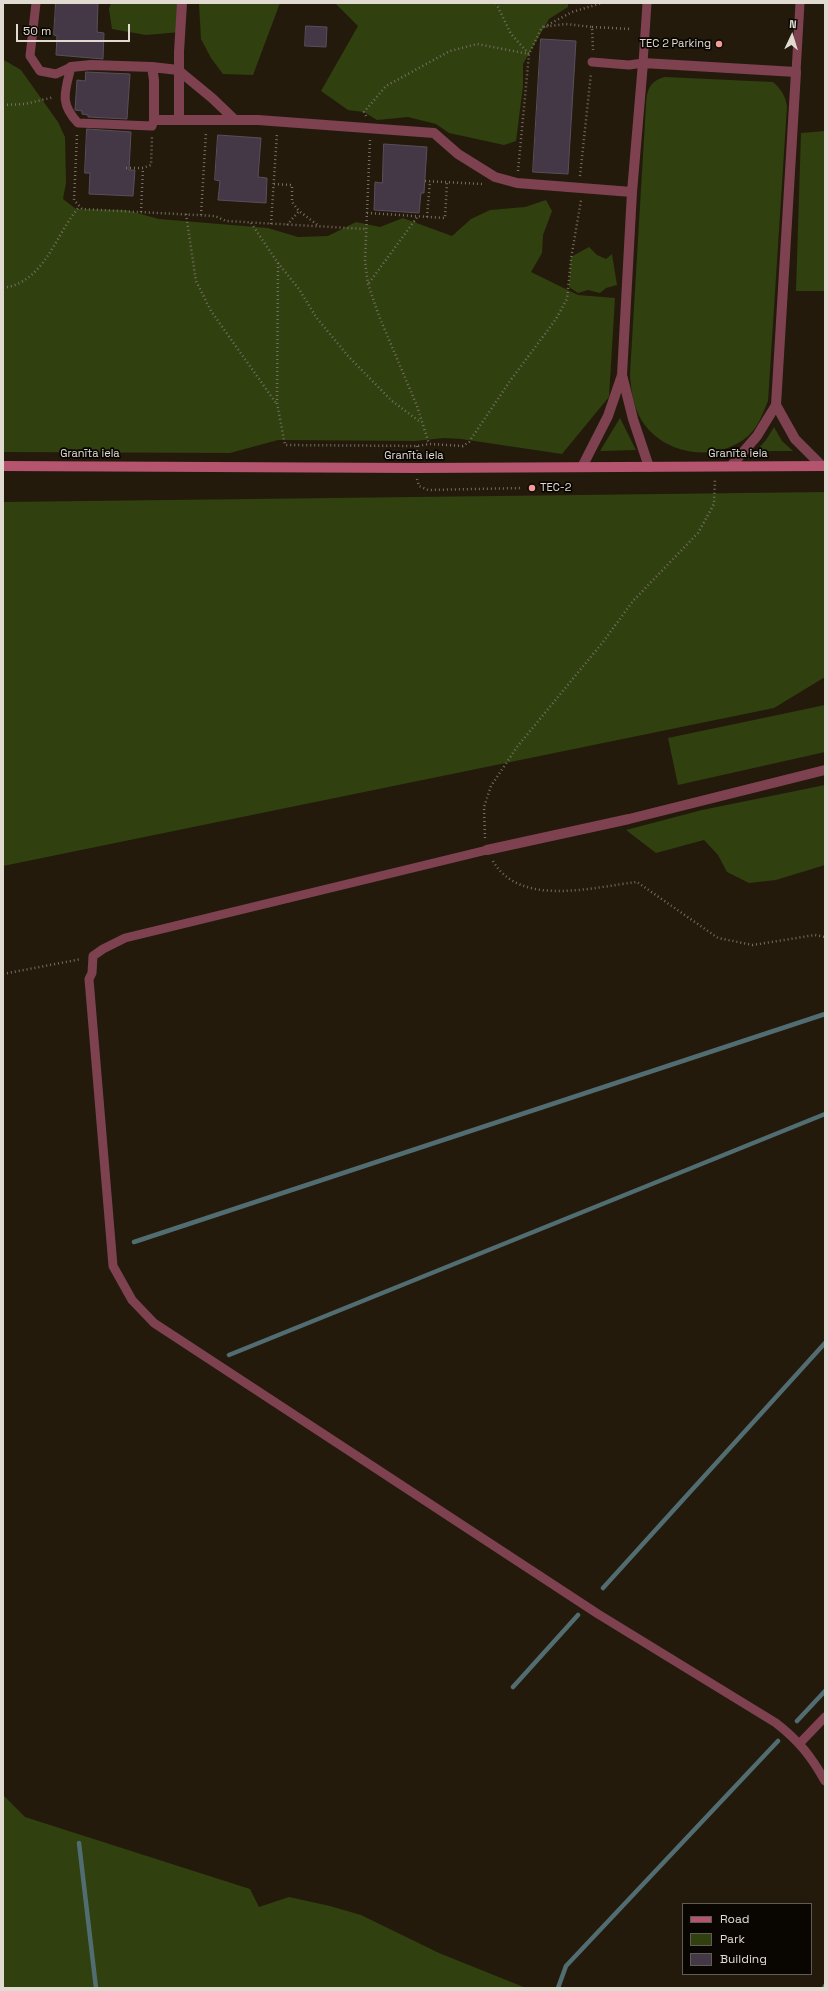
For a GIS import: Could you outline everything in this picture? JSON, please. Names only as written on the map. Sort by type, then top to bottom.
[{"type":"main road","name":"Granīta iela","points":[[3,466],[824,466]]},
{"type":"street","points":[[179,120],[178,70],[182,3]]},
{"type":"street","points":[[582,467],[608,416],[622,374],[632,192],[643,63],[796,72],[776,405],[757,436],[731,466]]},
{"type":"street","points":[[71,67],[91,64],[152,67],[178,70],[235,120]]},
{"type":"street","points":[[152,67],[154,80],[153,123],[179,120],[277,121],[434,134],[458,154],[495,177],[517,183],[632,192]]},
{"type":"street","points":[[622,374],[633,419],[649,467]]},
{"type":"street","points":[[776,405],[795,439],[824,466]]},
{"type":"street","points":[[487,850],[629,819],[825,770]]},
{"type":"lane","points":[[36,3],[30,56],[40,71],[56,74],[71,67]]},
{"type":"lane","points":[[592,62],[629,65],[643,63],[647,3]]},
{"type":"lane","points":[[796,72],[800,3]]},
{"type":"lane","points":[[71,67],[64,94],[68,112],[78,123],[153,123]]},
{"type":"lane","points":[[487,850],[125,938],[93,956],[92,974],[89,979],[113,1266],[123,1286],[142,1312],[160,1327],[598,1614],[770,1719],[800,1743],[812,1757],[825,1781]]},
{"type":"lane","points":[[800,1743],[825,1717]]},
{"type":"path","points":[[496,3],[511,34],[529,54]]},
{"type":"path","points":[[517,183],[529,54],[542,27],[572,12],[602,3]]},
{"type":"path","points":[[542,27],[566,24],[631,29]]},
{"type":"path","points":[[278,263],[277,403],[285,445],[417,446],[429,444],[463,446],[469,442],[510,381],[556,319],[567,299],[581,188],[592,62],[592,27]]},
{"type":"path","points":[[429,444],[420,421],[414,398],[379,316],[368,284],[365,261],[370,128],[364,112],[386,86],[450,51],[477,44],[529,54]]},
{"type":"path","points":[[3,105],[26,104],[64,94]]},
{"type":"path","points":[[201,215],[207,120]]},
{"type":"path","points":[[271,224],[277,121]]},
{"type":"path","points":[[78,123],[74,200],[79,207],[89,210],[215,216],[226,221],[251,223],[366,229]]},
{"type":"path","points":[[126,168],[143,168],[151,165],[153,123]]},
{"type":"path","points":[[141,212],[143,168]]},
{"type":"path","points":[[424,181],[483,184],[495,177]]},
{"type":"path","points":[[427,217],[430,181]]},
{"type":"path","points":[[367,213],[445,218],[448,182]]},
{"type":"path","points":[[274,184],[292,185],[292,202],[299,210],[320,227]]},
{"type":"path","points":[[3,288],[26,280],[50,253],[79,207]]},
{"type":"path","points":[[287,225],[299,210]]},
{"type":"path","points":[[186,214],[196,281],[211,311],[277,403]]},
{"type":"path","points":[[368,284],[418,216]]},
{"type":"path","points":[[251,223],[278,263],[299,289],[316,317],[348,356],[392,401],[420,421]]},
{"type":"path","points":[[417,446],[417,455]]},
{"type":"path","points":[[715,466],[714,504],[698,533],[634,601],[603,642],[517,748],[491,786],[484,807],[483,829],[487,850],[499,871],[521,886],[558,892],[637,882],[718,938],[753,945],[815,934],[825,937]]},
{"type":"path","points":[[417,479],[418,486],[428,490],[522,488]]},
{"type":"path","points":[[3,974],[93,956]]},
{"type":"green space","points":[[111,3],[181,3],[181,32],[146,35],[112,29],[109,9]]},
{"type":"green space","points":[[199,3],[280,3],[253,75],[223,74],[211,58],[201,39]]},
{"type":"green space","points":[[335,3],[568,3],[568,7],[549,19],[523,64],[523,86],[516,141],[504,145],[449,133],[436,124],[408,117],[377,120],[364,112],[348,110],[321,91],[358,26]]},
{"type":"green space","points":[[4,60],[21,70],[58,122],[65,137],[66,183],[63,199],[76,209],[126,210],[159,219],[268,228],[298,237],[328,236],[356,222],[380,227],[403,218],[452,236],[471,219],[490,210],[525,207],[546,200],[552,211],[543,235],[542,253],[531,272],[578,295],[615,298],[609,397],[562,454],[461,439],[444,438],[415,441],[278,440],[230,453],[3,452]]},
{"type":"green space","points":[[665,77],[773,82],[782,92],[787,106],[768,401],[757,425],[747,437],[734,445],[720,450],[706,452],[691,452],[676,448],[663,442],[652,433],[639,415],[633,398],[631,386],[630,374],[646,100],[648,91],[652,84],[655,81]]},
{"type":"green space","points":[[825,131],[825,291],[796,291],[801,133]]},
{"type":"green space","points":[[589,247],[597,255],[606,259],[612,254],[617,285],[606,288],[600,293],[588,290],[578,293],[569,287],[571,257]]},
{"type":"green space","points":[[620,418],[636,450],[600,451]]},
{"type":"green space","points":[[774,427],[782,441],[793,451],[756,451],[766,440]]},
{"type":"green space","points":[[825,492],[825,677],[774,708],[3,866],[3,502]]},
{"type":"green space","points":[[825,705],[825,752],[678,785],[668,738]]},
{"type":"green space","points":[[825,785],[825,865],[776,880],[749,883],[727,872],[718,855],[704,840],[656,853],[626,830],[702,810]]},
{"type":"green space","points":[[3,1795],[25,1817],[250,1889],[259,1907],[289,1897],[330,1906],[361,1915],[439,1953],[526,1988],[3,1988]]},
{"type":"building","points":[[56,3],[98,3],[97,32],[104,33],[103,59],[56,55],[57,36],[54,35]]},
{"type":"building","points":[[306,26],[327,27],[326,47],[305,46]]},
{"type":"building","points":[[541,39],[576,41],[568,174],[533,172]]},
{"type":"building","points":[[86,72],[130,74],[127,119],[88,117],[88,115],[82,114],[82,111],[75,110],[77,80],[85,81]]},
{"type":"building","points":[[87,129],[131,132],[129,170],[135,170],[133,196],[89,194],[90,173],[85,173]]},
{"type":"building","points":[[218,135],[261,138],[258,177],[267,178],[266,203],[218,200],[220,181],[215,180]]},
{"type":"building","points":[[384,144],[427,147],[424,193],[421,193],[419,213],[374,210],[375,182],[382,183]]},
{"type":"waterway","points":[[134,1242],[825,1014]]},
{"type":"waterway","points":[[229,1355],[825,1114]]},
{"type":"waterway","points":[[603,1588],[825,1343]]},
{"type":"waterway","points":[[513,1687],[578,1615]]},
{"type":"waterway","points":[[797,1721],[825,1691]]},
{"type":"waterway","points":[[558,1988],[566,1966],[778,1741]]},
{"type":"waterway","points":[[79,1843],[96,1988]]},
{"type":"place","name":"TEC 2 Parking","points":[[719,44]]},
{"type":"place","name":"TEC-2","points":[[532,488]]}]
